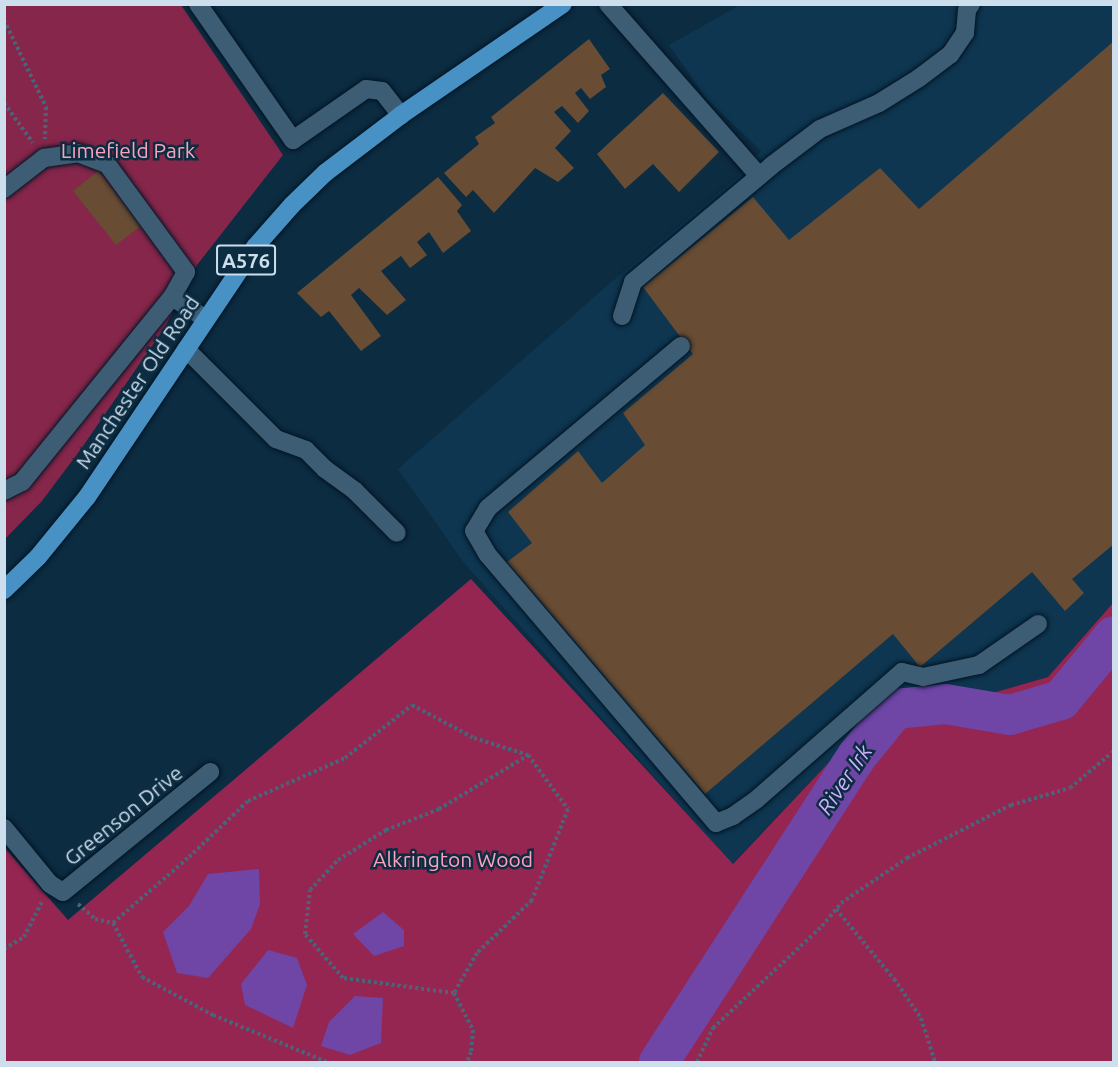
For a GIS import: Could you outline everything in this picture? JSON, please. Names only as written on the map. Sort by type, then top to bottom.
[{"type":"main road","name":"Manchester Old Road","points":[[4,590],[38,557],[87,497],[255,247],[292,205],[325,173],[401,115],[563,4]]},
{"type":"street","points":[[198,4],[293,140],[366,89],[382,91],[401,115]]},
{"type":"street","points":[[608,4],[754,170]]},
{"type":"street","points":[[622,316],[633,282],[754,170],[820,129],[879,103],[950,55],[965,33],[968,6]]},
{"type":"street","points":[[4,189],[44,158],[78,153],[106,164],[186,272],[172,297],[22,482],[4,491]]},
{"type":"street","points":[[172,297],[206,319]]},
{"type":"street","points":[[681,346],[488,507],[474,531],[488,555],[716,823],[734,816],[757,799],[902,672],[923,677],[979,665],[1038,624]]},
{"type":"street","points":[[186,349],[276,439],[306,450],[325,469],[355,491],[397,533]]},
{"type":"street","name":"Greenson Drive","points":[[57,888],[210,772]]},
{"type":"street","points":[[4,828],[57,888]]},
{"type":"path","points":[[4,20],[46,107],[44,158]]},
{"type":"path","points":[[4,103],[44,158]]},
{"type":"path","points":[[113,923],[189,857],[248,801],[345,758],[412,705],[474,738],[528,755],[568,809],[532,900],[477,953],[454,993]]},
{"type":"path","points":[[697,1062],[713,1028],[760,987],[836,909],[907,858],[1011,805],[1070,788],[1113,752]]},
{"type":"path","points":[[454,993],[343,978],[305,934],[310,890],[338,860],[386,830],[440,809],[528,755]]},
{"type":"path","points":[[4,949],[24,937],[57,888],[95,919],[113,923],[142,977],[213,1015],[327,1062]]},
{"type":"path","points":[[836,909],[894,979],[921,1017],[935,1062]]},
{"type":"path","points":[[454,993],[473,1030],[471,1052],[467,1062]]},
{"type":"shaded area","points":[[740,5],[1113,5],[1113,603],[1048,677],[996,692],[907,692],[865,717],[834,757],[732,864],[464,563],[398,469],[609,284],[740,175],[761,151],[707,99],[669,45]]},
{"type":"shaded area","points":[[259,869],[260,904],[251,929],[208,978],[177,973],[163,932],[189,906],[208,874]]},
{"type":"shaded area","points":[[383,912],[404,930],[404,946],[374,956],[353,934]]},
{"type":"shaded area","points":[[268,950],[297,958],[307,985],[293,1028],[245,1005],[241,984]]},
{"type":"shaded area","points":[[355,996],[383,998],[381,1043],[350,1055],[321,1046],[329,1022]]},
{"type":"green space","name":"Limefield Park","points":[[5,5],[181,5],[283,155],[197,265],[165,327],[81,449],[42,501],[5,539]]},
{"type":"green space","name":"Alkrington Wood","points":[[471,579],[733,864],[834,757],[865,717],[907,692],[996,692],[1048,677],[1113,603],[1113,1062],[5,1062],[4,847],[68,920]]},
{"type":"building","points":[[589,39],[610,69],[601,75],[606,87],[590,99],[581,88],[575,93],[589,111],[578,123],[562,106],[554,112],[571,131],[555,148],[574,168],[558,182],[535,168],[494,213],[473,190],[466,197],[444,173],[479,144],[475,137],[495,123],[491,117]]},
{"type":"building","points":[[1114,41],[1114,544],[1072,579],[1084,593],[1065,611],[1032,572],[920,667],[893,634],[705,794],[507,562],[532,543],[508,512],[578,451],[602,483],[645,445],[623,413],[693,354],[643,287],[753,197],[789,240],[880,168],[919,209]]},
{"type":"building","points":[[663,93],[719,152],[679,192],[653,164],[625,189],[597,154]]},
{"type":"building","points":[[98,171],[141,226],[116,245],[73,191]]},
{"type":"building","points":[[438,177],[462,205],[457,211],[471,231],[443,253],[429,232],[417,242],[427,255],[410,268],[401,256],[381,271],[406,300],[387,315],[359,288],[351,295],[381,336],[361,351],[329,311],[321,317],[297,293]]},
{"type":"waterway","name":"River Irk","points":[[659,1062],[857,756],[895,709],[945,704],[1010,715],[1061,700],[1114,636]]}]
